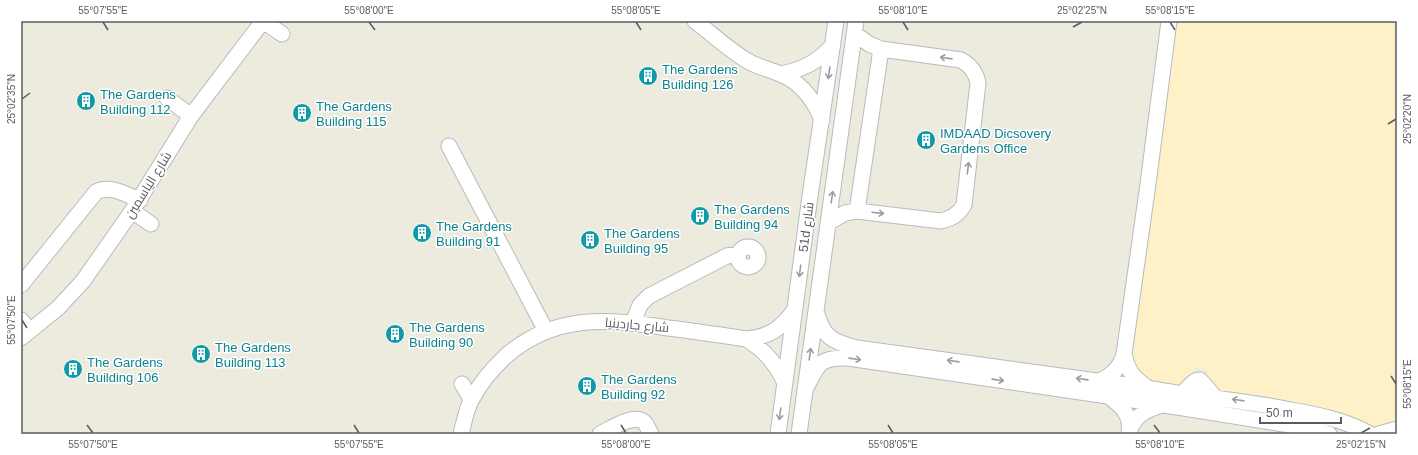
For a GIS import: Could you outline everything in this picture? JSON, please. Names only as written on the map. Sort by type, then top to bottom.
[{"type":"street","points":[[263,21],[282,34]]},
{"type":"street","name":"شارع الياسمين","points":[[24,330],[58,308],[83,281],[136,206],[192,116],[263,21]]},
{"type":"street","points":[[695,21],[746,60],[795,82],[807,93],[816,106],[822,120]]},
{"type":"street","name":"51d شارع","points":[[778,434],[836,21]]},
{"type":"street","points":[[1100,381],[1108,378],[1118,368],[1122,362],[1124,354],[1169,21]]},
{"type":"street","points":[[828,223],[845,213],[857,211],[941,221],[951,218],[959,213],[964,205],[978,83],[974,70],[960,60],[881,49],[869,44],[855,27]]},
{"type":"street","name":"51d شارع","points":[[799,434],[855,27]]},
{"type":"street","points":[[780,74],[791,72],[812,63],[827,52],[833,45]]},
{"type":"street","points":[[857,211],[881,49]]},
{"type":"street","points":[[167,98],[192,116]]},
{"type":"street","points":[[449,146],[546,331]]},
{"type":"street","points":[[21,285],[96,192],[101,189],[109,188],[136,206],[151,224]]},
{"type":"street","points":[[633,323],[640,305],[649,296],[727,256],[739,254]]},
{"type":"street","name":"شارع جاردينيا","points":[[461,434],[471,399],[499,363],[514,350],[546,331],[576,323],[613,321],[746,339],[757,338],[775,331],[787,321],[795,309]]},
{"type":"street","points":[[816,311],[823,330],[830,338],[840,344],[857,348],[1100,381],[1182,394],[1257,403],[1324,416],[1345,422],[1370,434]]},
{"type":"street","name":"شارع جاردينيا","points":[[746,339],[769,357],[778,369],[785,383]]},
{"type":"street","points":[[1124,354],[1128,368],[1132,375],[1136,380],[1148,388]]},
{"type":"street","points":[[805,390],[818,366],[827,359],[848,358],[1162,404],[1309,428],[1329,434]]},
{"type":"street","points":[[462,384],[471,399]]},
{"type":"street","points":[[1108,396],[1125,410],[1130,423],[1130,432]]},
{"type":"street","points":[[1130,432],[1132,424],[1141,414],[1162,404]]},
{"type":"street","points":[[600,434],[616,431],[628,420],[640,419],[644,422],[651,434]]},
{"type":"street","points":[[1378,434],[1397,429]]},
{"type":"sand","points":[[1175,21],[1397,21],[1397,423],[1373,429],[1316,407],[1216,393],[1206,376],[1208,371],[1196,368],[1192,377],[1178,388],[1148,379],[1137,369],[1134,362],[1133,353]]},
{"type":"place","name":"The Gardens Building 126","points":[[648,76]]},
{"type":"place","name":"The Gardens Building 112","points":[[86,101]]},
{"type":"place","name":"The Gardens Building 115","points":[[302,113]]},
{"type":"place","name":"IMDAAD Dicsovery Gardens Office","points":[[926,140]]},
{"type":"place","name":"The Gardens Building 94","points":[[700,216]]},
{"type":"place","name":"The Gardens Building 91","points":[[422,233]]},
{"type":"place","name":"The Gardens Building 95","points":[[590,240]]},
{"type":"place","name":"The Gardens Building 90","points":[[395,334]]},
{"type":"place","name":"The Gardens Building 113","points":[[201,354]]},
{"type":"place","name":"The Gardens Building 106","points":[[73,369]]},
{"type":"place","name":"The Gardens Building 92","points":[[587,386]]}]
